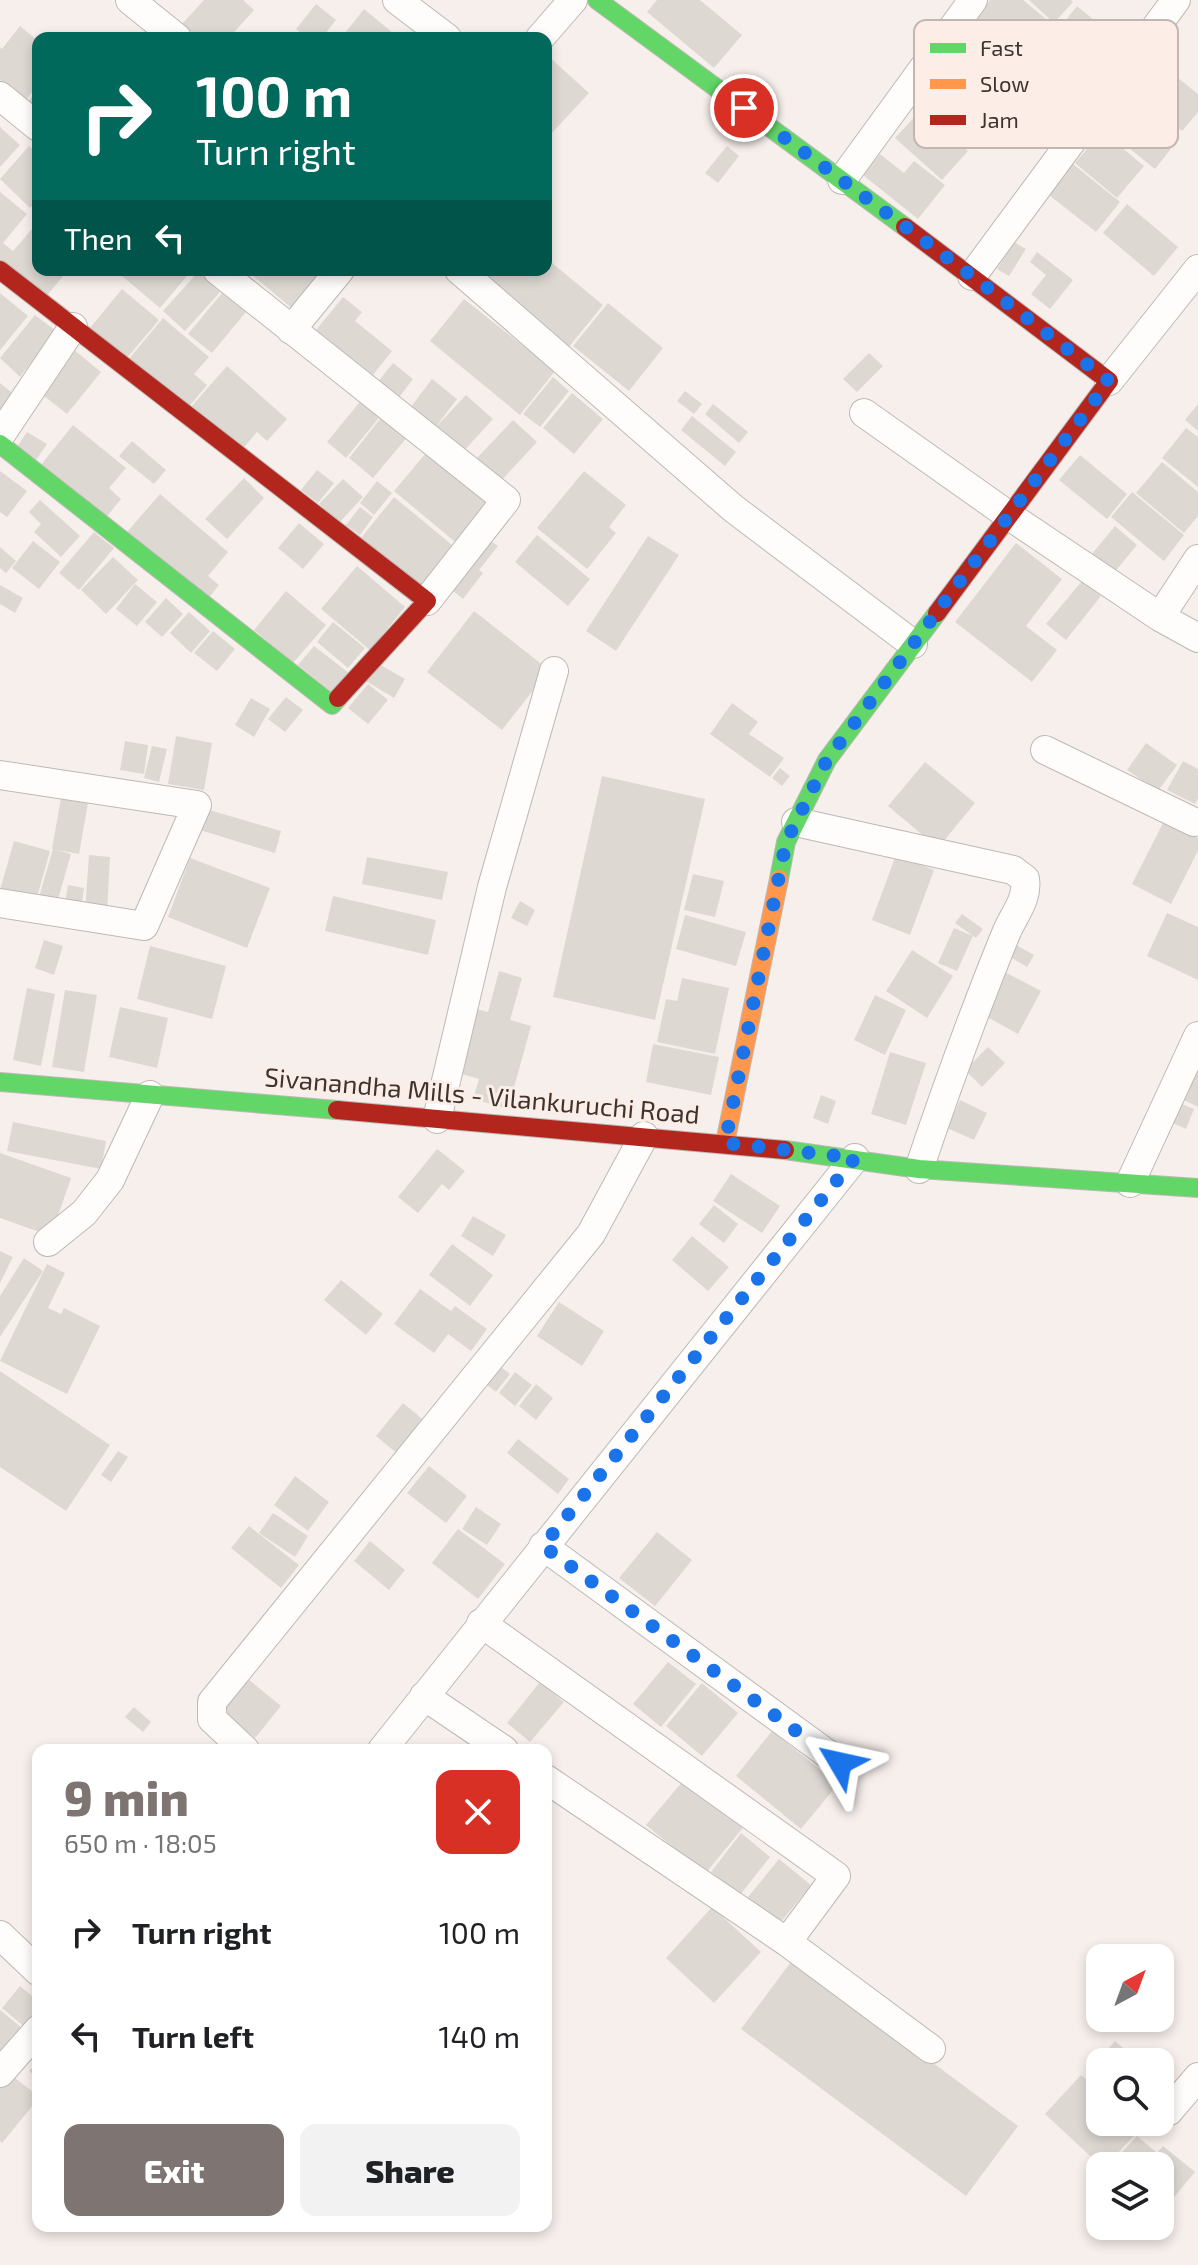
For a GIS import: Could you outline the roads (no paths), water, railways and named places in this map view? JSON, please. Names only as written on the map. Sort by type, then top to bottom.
[{"type":"street","points":[[130,0],[170,32]]},
{"type":"street","points":[[397,0],[439,32]]},
{"type":"street","points":[[545,32],[573,0]]},
{"type":"street","points":[[597,0],[972,276],[1109,381]]},
{"type":"street","points":[[958,20],[973,0]]},
{"type":"street","points":[[1161,20],[1176,0]]},
{"type":"street","points":[[842,180],[914,81]]},
{"type":"street","points":[[0,96],[32,122]]},
{"type":"street","points":[[972,276],[1067,148]]},
{"type":"street","points":[[725,1143],[786,842],[827,760],[1109,381],[1198,269]]},
{"type":"street","points":[[0,270],[427,601]]},
{"type":"street","points":[[0,444],[332,705],[427,601],[506,500],[224,276]]},
{"type":"street","points":[[291,330],[335,276]]},
{"type":"street","points":[[466,276],[734,509],[913,644]]},
{"type":"street","points":[[0,436],[73,327]]},
{"type":"street","points":[[864,413],[1008,515],[1160,617],[1198,638]]},
{"type":"street","points":[[1160,617],[1198,559]]},
{"type":"street","points":[[437,1119],[492,887],[554,671]]},
{"type":"street","points":[[1045,750],[1197,820]]},
{"type":"street","points":[[0,775],[197,805],[144,926],[0,903]]},
{"type":"street","points":[[796,822],[1013,870],[1025,879],[1027,891],[1011,922],[962,1042],[919,1169]]},
{"type":"street","points":[[1130,1183],[1198,1036]]},
{"type":"street","name":"Sivanandha Mills - Vilankuruchi Road","points":[[0,1082],[725,1143],[855,1158],[919,1169],[1198,1188]]},
{"type":"street","points":[[48,1242],[84,1213],[110,1180],[150,1095]]},
{"type":"street","points":[[239,1744],[212,1719],[212,1702],[591,1234],[644,1136]]},
{"type":"street","points":[[387,1744],[855,1158]]},
{"type":"street","points":[[543,1546],[840,1763]]},
{"type":"street","points":[[481,1623],[836,1876],[787,1942]]},
{"type":"street","points":[[424,1696],[495,1744]]},
{"type":"street","points":[[552,1783],[787,1942],[931,2049]]},
{"type":"street","points":[[0,1935],[32,1965]]},
{"type":"street","points":[[0,2073],[32,2037]]},
{"type":"street","points":[[1174,2105],[1198,2077]]}]
